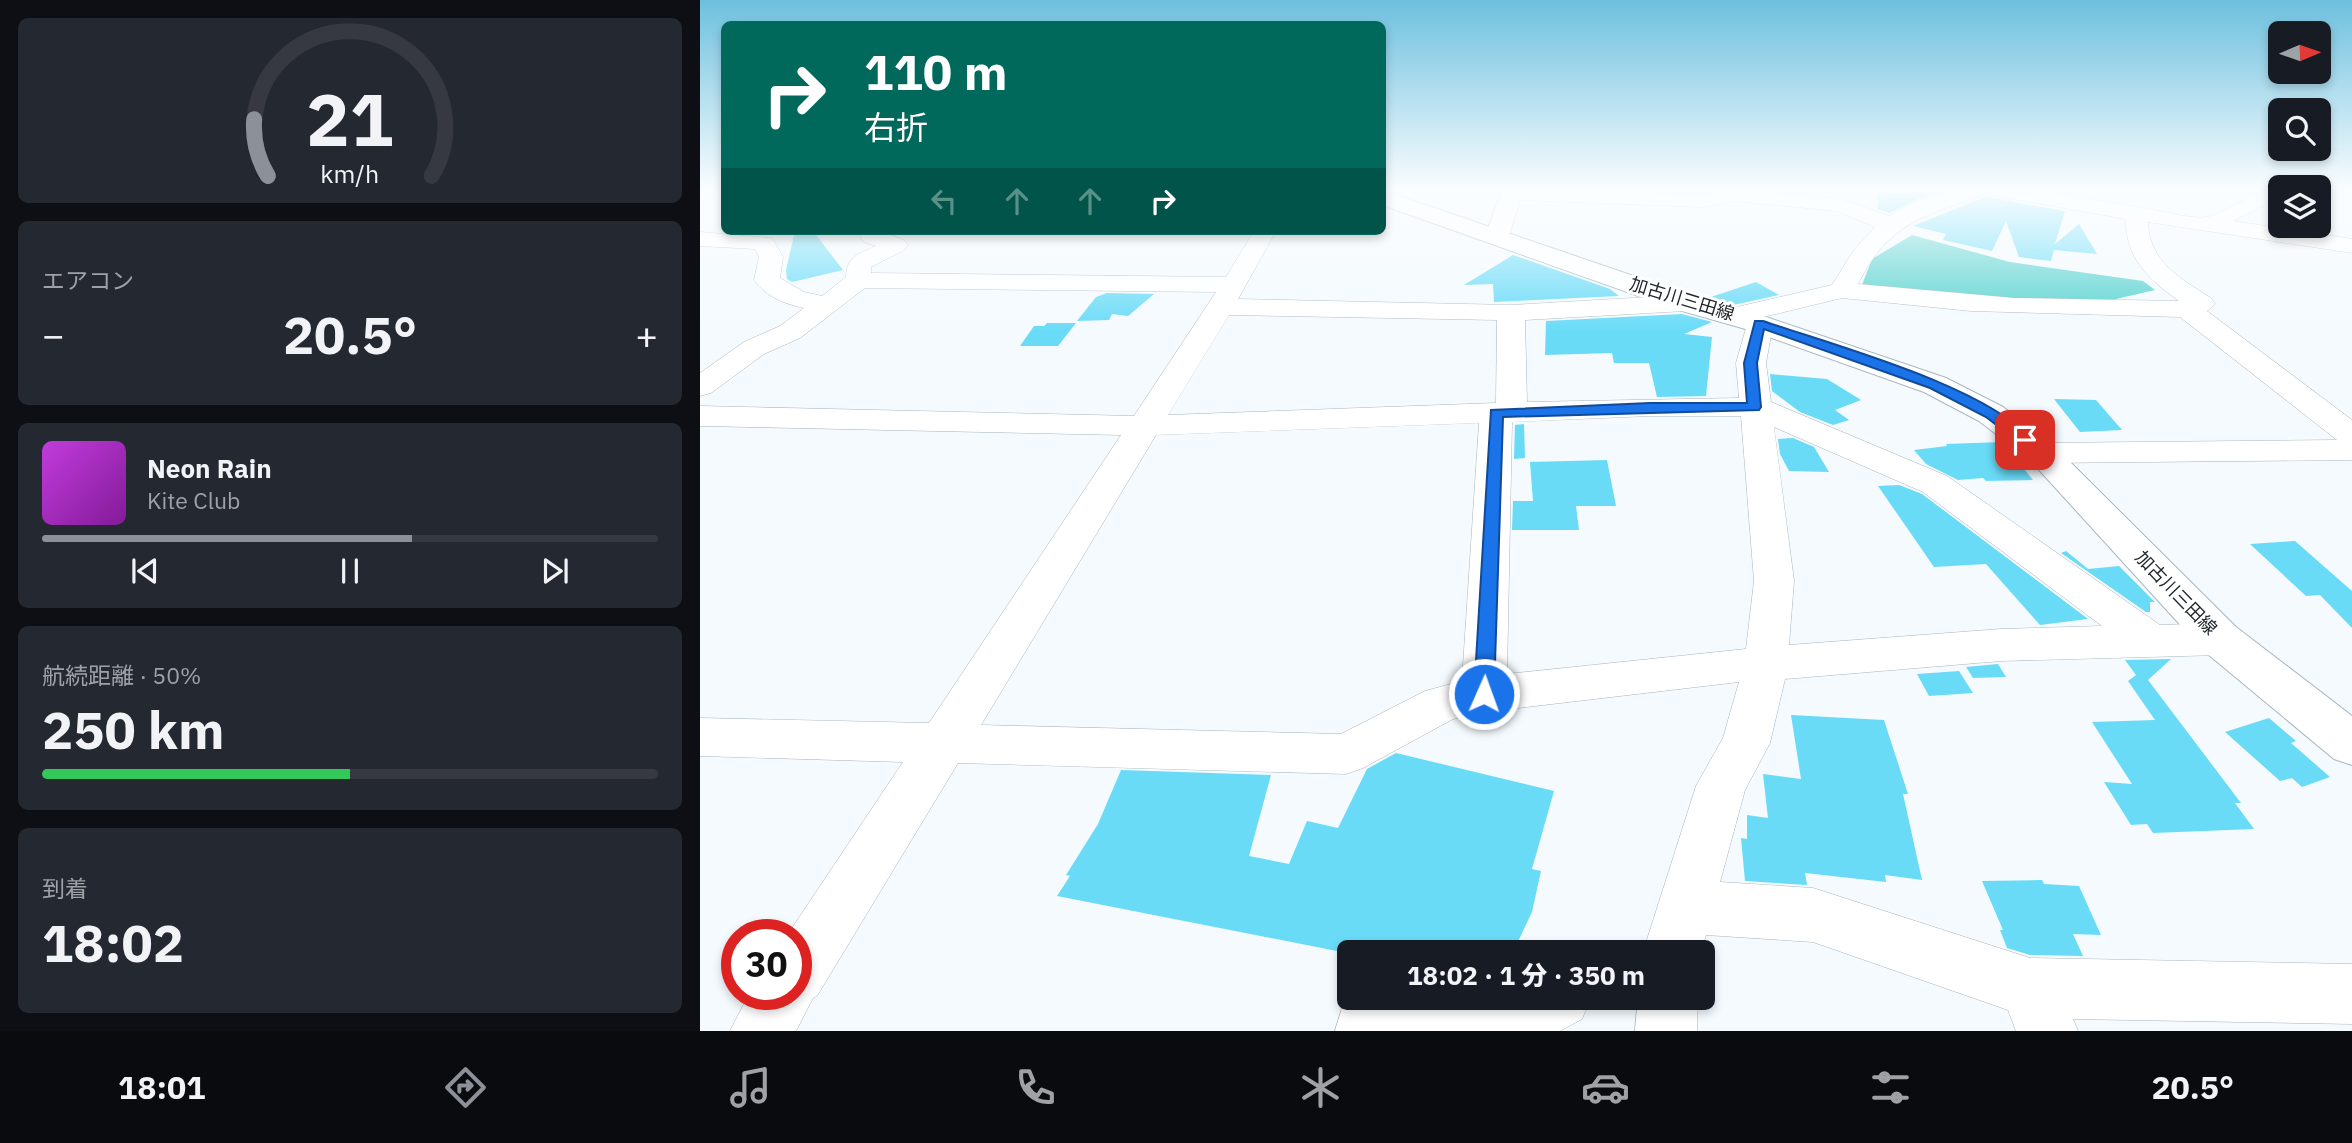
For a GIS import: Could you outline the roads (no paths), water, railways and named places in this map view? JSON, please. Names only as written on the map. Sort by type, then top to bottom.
[{"type":"main road","name":"加古川三田線","points":[[1497,236],[1685,303],[1746,320],[1935,385],[1991,414],[2042,453],[2220,639],[2352,744]]},
{"type":"street","points":[[700,239],[761,236]]},
{"type":"street","points":[[763,236],[771,257],[767,280],[778,290],[808,303],[827,304]]},
{"type":"street","points":[[859,280],[859,264],[896,245],[873,236]]},
{"type":"street","points":[[812,950],[1227,296],[1262,236]]},
{"type":"street","points":[[1842,290],[1852,268],[1881,236]]},
{"type":"street","points":[[2136,236],[2149,265],[2202,304],[2187,309],[2064,308],[1933,301],[1842,290],[1746,320],[1774,581],[1766,665],[1746,743],[1721,786],[1678,930],[1813,915],[2039,1009],[2352,994]]},
{"type":"street","points":[[2289,236],[2352,246]]},
{"type":"street","points":[[700,387],[754,348],[790,332],[859,280],[1227,296],[1511,313],[1685,303]]},
{"type":"street","points":[[2187,309],[2352,436]]},
{"type":"street","points":[[1484,694],[1511,313]]},
{"type":"street","points":[[700,416],[1145,426],[1650,407],[1755,407],[1935,484],[2153,642]]},
{"type":"street","points":[[2042,453],[2352,450]]},
{"type":"street","points":[[700,737],[1346,754],[1441,705],[1484,694],[1724,667],[2000,645],[2220,639]]},
{"type":"street","points":[[761,1031],[774,1010]]},
{"type":"street","points":[[1366,1031],[1369,1014],[1507,1026],[1538,1010]]},
{"type":"street","points":[[1665,1031],[1667,1010]]},
{"type":"water","points":[[1910,236],[1916,236],[2010,262],[2143,281],[2155,290],[2099,303],[1860,290],[1872,259]]}]
